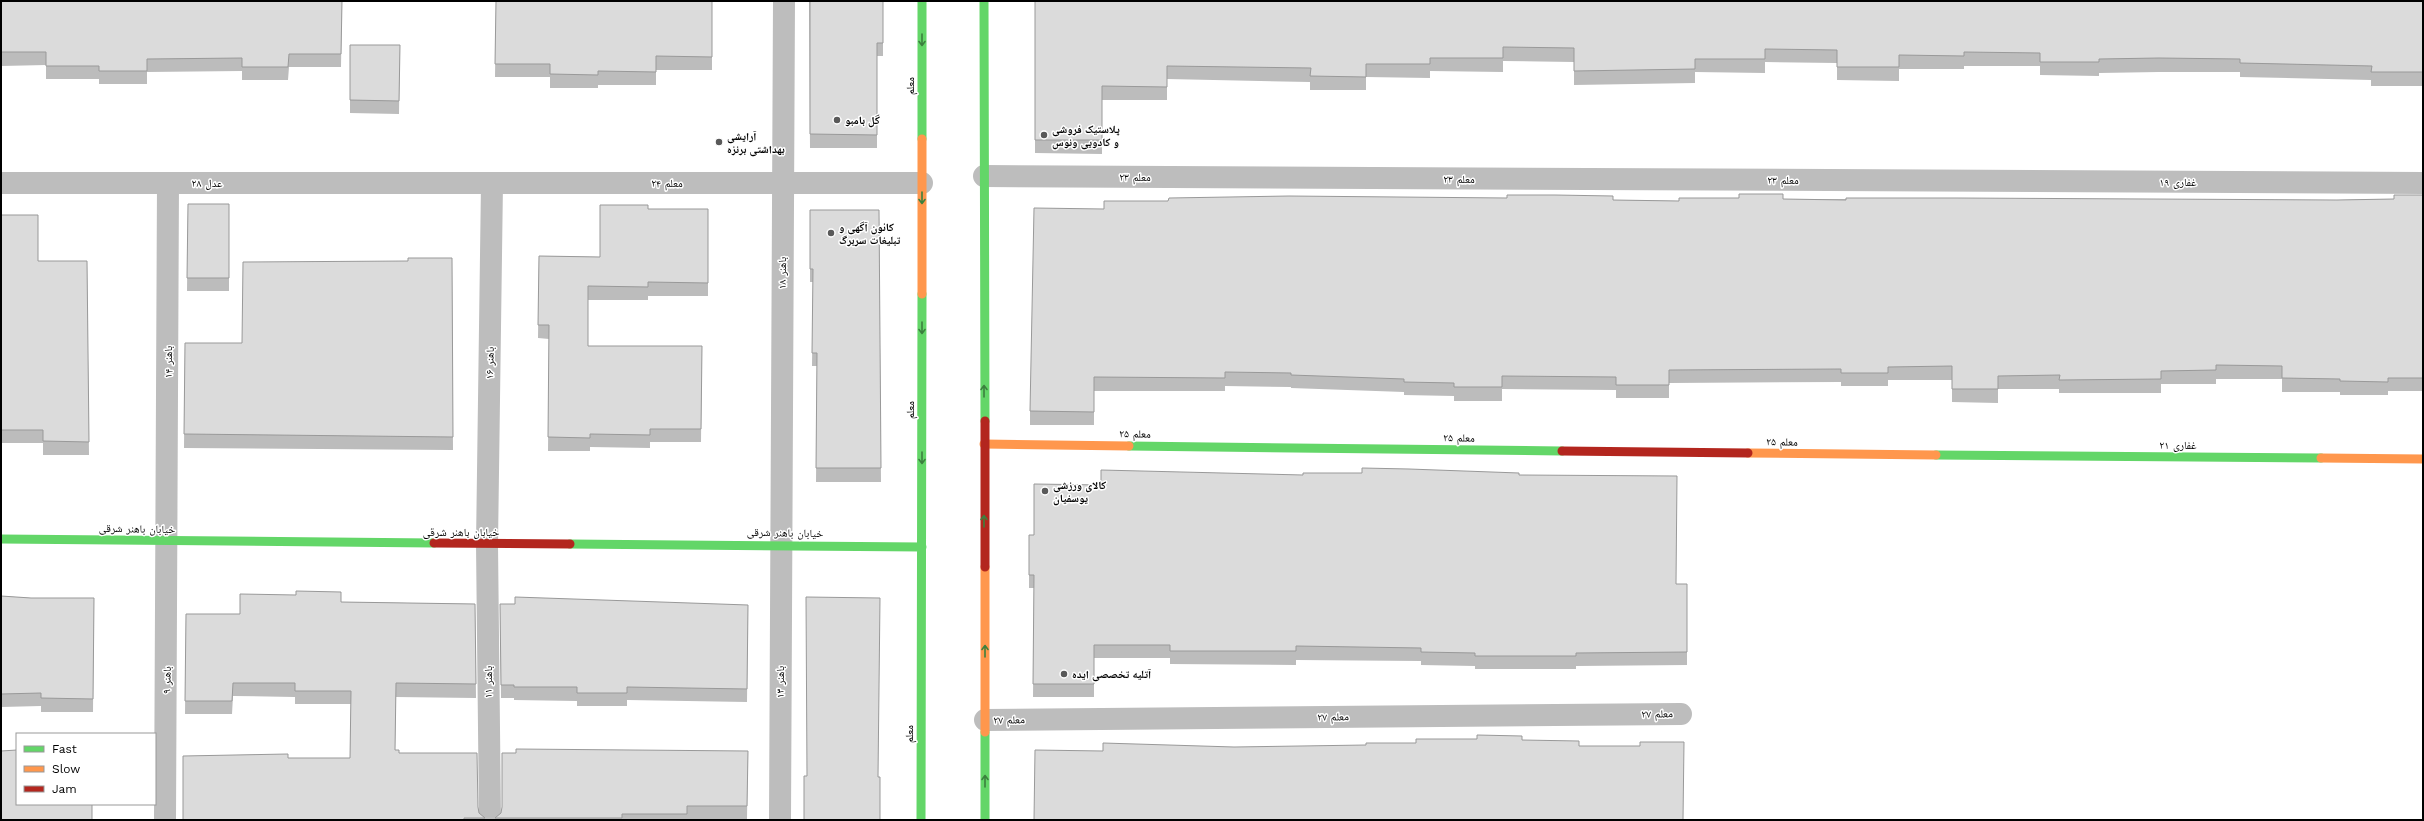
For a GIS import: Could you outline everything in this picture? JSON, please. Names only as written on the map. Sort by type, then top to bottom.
[{"type":"street","name":"باهنر ۱۸","points":[[780,545],[784,1]]},
{"type":"street","name":"معلم","points":[[921,820],[922,1]]},
{"type":"street","points":[[984,1],[985,820]]},
{"type":"street","name":"معلم ۲۳","points":[[984,176],[1933,181]]},
{"type":"street","name":"غفاری ۱۹","points":[[1933,181],[2423,183]]},
{"type":"street","name":"عدل ۲۸","points":[[1,183],[413,184]]},
{"type":"street","name":"باهنر ۱۴","points":[[168,183],[168,541]]},
{"type":"street","name":"باهنر ۱۶","points":[[487,544],[492,183]]},
{"type":"street","name":"معلم ۲۴","points":[[413,184],[922,183]]},
{"type":"street","name":"معلم ۲۵","points":[[984,444],[1932,456]]},
{"type":"street","name":"غفاری ۲۱","points":[[1932,456],[2423,458]]},
{"type":"street","name":"خیابان باهنر شرقی","points":[[1,539],[922,547]]},
{"type":"street","name":"باهنر ۹","points":[[165,820],[168,541]]},
{"type":"street","name":"باهنر ۱۱","points":[[487,544],[490,820]]},
{"type":"street","name":"باهنر ۱۳","points":[[780,545],[780,820]]},
{"type":"street","name":"معلم ۲۷","points":[[985,720],[1681,714]]},
{"type":"building","points":[[1,1],[342,1],[341,54],[289,54],[288,67],[242,67],[242,58],[147,59],[147,71],[99,71],[99,66],[46,66],[46,52],[1,52]]},
{"type":"building","points":[[496,1],[712,1],[712,57],[656,56],[656,72],[598,71],[598,75],[550,74],[550,64],[495,64]]},
{"type":"building","points":[[810,1],[883,1],[883,43],[877,43],[877,135],[810,134]]},
{"type":"building","points":[[1035,1],[2423,1],[2423,72],[2371,72],[2372,66],[2240,63],[2240,59],[2159,58],[2099,59],[2099,62],[2040,62],[2040,53],[1964,52],[1964,56],[1899,55],[1899,67],[1837,67],[1837,50],[1765,49],[1765,59],[1695,59],[1695,69],[1574,71],[1574,48],[1503,47],[1503,58],[1430,58],[1430,64],[1366,64],[1366,77],[1310,76],[1311,68],[1167,66],[1167,87],[1102,86],[1102,140],[1035,140]]},
{"type":"building","points":[[350,45],[400,45],[399,101],[350,100]]},
{"type":"building","points":[[1739,194],[1783,194],[1783,199],[1846,200],[1846,198],[2337,200],[2394,199],[2394,195],[2423,195],[2423,378],[2388,378],[2388,382],[2282,378],[2282,366],[2216,365],[2216,370],[2161,371],[2161,379],[2059,380],[2060,375],[1998,376],[1998,389],[1952,389],[1952,366],[1888,367],[1888,373],[1841,373],[1841,369],[1669,370],[1669,385],[1616,385],[1616,377],[1502,376],[1502,387],[1454,387],[1454,383],[1404,382],[1404,379],[1291,375],[1291,373],[1225,372],[1225,378],[1094,377],[1094,412],[1030,411],[1034,208],[1104,209],[1104,201],[1168,201],[1169,198],[1289,196],[1507,198],[1507,195],[1555,195],[1613,196],[1613,200],[1679,201],[1679,198],[1739,198]]},
{"type":"building","points":[[188,204],[229,204],[229,278],[187,278]]},
{"type":"building","points":[[600,205],[648,205],[648,209],[708,209],[708,283],[648,282],[648,287],[588,286],[588,346],[702,346],[701,429],[650,429],[650,435],[590,434],[590,438],[548,437],[549,325],[538,325],[539,256],[600,257]]},
{"type":"building","points":[[810,210],[879,210],[881,468],[816,468],[817,353],[812,353],[813,269],[810,269]]},
{"type":"building","points":[[1,215],[38,215],[38,261],[87,261],[89,442],[43,441],[43,430],[1,430]]},
{"type":"building","points":[[408,258],[452,258],[453,437],[184,434],[185,343],[242,343],[243,262],[408,261]]},
{"type":"building","points":[[1362,468],[1519,473],[1519,475],[1677,476],[1676,584],[1687,584],[1687,652],[1576,653],[1576,656],[1475,656],[1475,653],[1421,652],[1421,648],[1296,646],[1296,651],[1170,651],[1170,645],[1094,645],[1094,684],[1033,684],[1034,575],[1029,575],[1029,535],[1034,535],[1034,484],[1101,485],[1101,470],[1303,475],[1303,473],[1362,473]]},
{"type":"building","points":[[296,591],[341,592],[341,602],[475,604],[476,684],[396,683],[395,750],[399,750],[399,753],[477,753],[478,807],[479,813],[485,818],[464,818],[464,820],[183,820],[183,756],[288,754],[288,758],[350,758],[351,691],[295,691],[295,683],[233,683],[232,701],[185,701],[186,614],[240,614],[240,594],[296,595]]},
{"type":"building","points":[[1,596],[31,598],[94,598],[93,699],[41,698],[41,693],[1,694]]},
{"type":"building","points":[[515,597],[748,605],[747,689],[627,687],[627,693],[577,693],[577,687],[514,687],[514,685],[501,685],[500,604],[515,604]]},
{"type":"building","points":[[806,597],[880,598],[878,777],[880,777],[880,820],[804,820],[804,776],[807,776]]},
{"type":"building","points":[[1477,735],[1522,736],[1522,740],[1579,741],[1579,746],[1640,746],[1640,742],[1684,742],[1683,820],[1034,820],[1035,750],[1103,751],[1103,743],[1234,747],[1366,745],[1366,743],[1416,743],[1416,739],[1477,739]]},
{"type":"building","points":[[516,749],[748,751],[747,806],[687,806],[687,814],[622,814],[622,818],[495,818],[501,813],[502,807],[502,753],[516,753]]},
{"type":"building","points":[[16,750],[16,805],[92,805],[92,820],[1,820],[1,751]]},
{"type":"traffic: fast","points":[[922,1],[922,139]]},
{"type":"traffic: fast","points":[[984,1],[985,421]]},
{"type":"traffic: fast","points":[[921,820],[922,294]]},
{"type":"traffic: fast","points":[[1129,446],[1562,451]]},
{"type":"traffic: fast","points":[[1936,455],[2321,458]]},
{"type":"traffic: fast","points":[[1,539],[434,543]]},
{"type":"traffic: fast","points":[[570,544],[922,547]]},
{"type":"traffic: fast","points":[[985,732],[985,820]]},
{"type":"traffic: slow","points":[[922,139],[922,294]]},
{"type":"traffic: slow","points":[[984,444],[1129,446]]},
{"type":"traffic: slow","points":[[1748,453],[1936,455]]},
{"type":"traffic: slow","points":[[2321,458],[2423,459]]},
{"type":"traffic: slow","points":[[985,567],[985,732]]},
{"type":"traffic: jam","points":[[985,421],[985,567]]},
{"type":"traffic: jam","points":[[1562,451],[1748,453]]},
{"type":"traffic: jam","points":[[434,543],[570,544]]},
{"type":"place","name":"گل بامبو","points":[[837,120]]},
{"type":"place","name":"پلاستیک فروشی و کادویی ونوس","points":[[1044,135]]},
{"type":"place","name":"آرایشی بهداشتی برنزه","points":[[719,142]]},
{"type":"place","name":"کانون آگهی و تبلیغات سربرگ","points":[[831,233]]},
{"type":"place","name":"کالای ورزشی یوسفیان","points":[[1045,491]]},
{"type":"place","name":"آتلیه تخصصی ایده","points":[[1064,674]]}]
